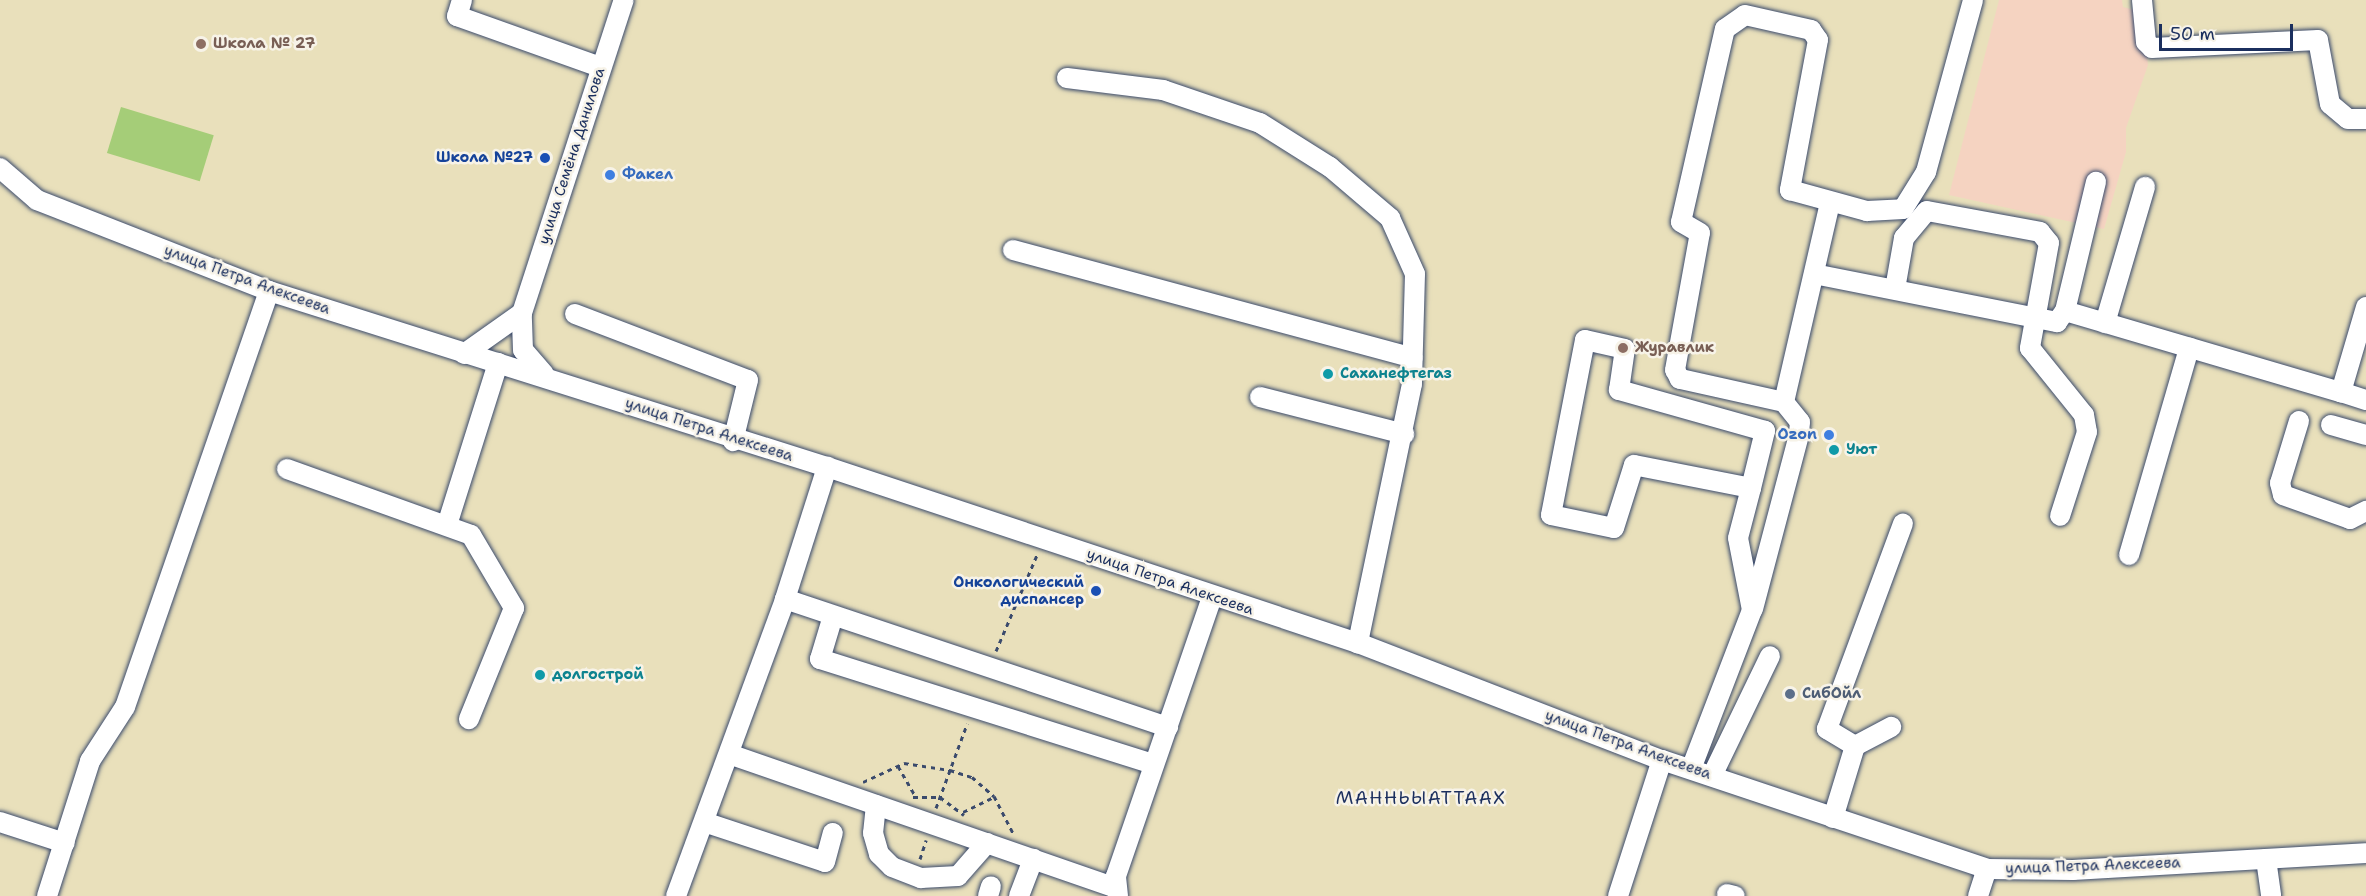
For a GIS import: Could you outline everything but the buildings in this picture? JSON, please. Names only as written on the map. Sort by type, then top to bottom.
[{"type":"street","points":[[462,0],[457,16],[600,67]]},
{"type":"street","name":"улица Семёна Данилова","points":[[547,376],[523,350],[522,313],[600,67],[624,0]]},
{"type":"street","points":[[1691,769],[1752,609],[1799,435],[1800,422],[1784,402],[1680,379],[1675,370],[1700,233],[1681,222],[1725,29],[1745,15],[1811,30],[1818,40],[1789,184],[1794,193],[1867,211],[1903,209],[1922,186],[1973,0]]},
{"type":"street","points":[[2142,0],[2145,42],[2152,48],[2318,40],[2330,104],[2348,119],[2366,119]]},
{"type":"street","points":[[1067,78],[1163,90],[1250,119],[1330,167],[1390,218],[1415,274],[1413,358],[1404,434],[1358,643]]},
{"type":"street","name":"улица Петра Алексеева","points":[[0,168],[37,200],[269,291],[464,354],[547,376],[733,441],[827,466],[1212,597],[1358,643],[1662,760],[1987,869],[2366,853]]},
{"type":"street","points":[[1814,274],[2057,322],[2065,311],[2096,182]]},
{"type":"street","points":[[2105,323],[2145,187]]},
{"type":"street","points":[[1784,402],[1830,202]]},
{"type":"street","points":[[1895,289],[1904,238],[1927,211],[2040,232],[2049,243],[2035,319],[2032,354],[2086,424],[2060,516]]},
{"type":"street","points":[[1013,250],[1413,358]]},
{"type":"street","points":[[47,896],[90,761],[125,707],[269,291]]},
{"type":"street","points":[[2341,392],[2366,307]]},
{"type":"street","points":[[2065,311],[2366,400]]},
{"type":"street","points":[[464,354],[522,313]]},
{"type":"street","points":[[575,314],[748,380],[733,441]]},
{"type":"street","points":[[1751,488],[1634,465],[1614,528],[1551,515],[1585,340],[1625,349],[1619,390],[1762,427],[1751,488],[1738,538],[1752,609]]},
{"type":"street","points":[[2129,555],[2189,348]]},
{"type":"street","points":[[447,525],[498,363]]},
{"type":"street","points":[[1260,397],[1404,434]]},
{"type":"street","points":[[2299,421],[2280,483],[2283,495],[2350,519],[2366,511]]},
{"type":"street","points":[[2331,425],[2366,435]]},
{"type":"street","points":[[676,896],[786,599],[827,466]]},
{"type":"street","points":[[287,469],[471,535],[514,608],[469,719]]},
{"type":"street","points":[[1855,746],[1827,729],[1903,524]]},
{"type":"street","points":[[729,754],[1013,852],[1111,891],[1212,597]]},
{"type":"street","points":[[786,599],[1168,727]]},
{"type":"street","points":[[833,616],[820,659],[1154,764]]},
{"type":"street","points":[[1712,776],[1770,656]]},
{"type":"street","points":[[1833,818],[1855,746],[1892,727]]},
{"type":"street","points":[[1618,896],[1662,760]]},
{"type":"street","points":[[876,805],[873,833],[879,854],[892,867],[921,878],[958,876],[987,843]]},
{"type":"street","points":[[0,822],[65,843]]},
{"type":"street","points":[[704,822],[825,861],[833,833]]},
{"type":"street","points":[[1019,896],[1032,859]]},
{"type":"street","points":[[2266,859],[2271,896]]},
{"type":"street","points":[[1978,896],[1987,869]]},
{"type":"path","points":[[898,766],[915,796]]},
{"type":"path","points":[[851,796],[861,783],[898,766],[950,770],[972,777],[994,796],[1008,819],[1013,852]]},
{"type":"path","points":[[906,804],[915,796],[940,797],[963,812],[969,825]]},
{"type":"path","points":[[963,812],[994,796]]},
{"type":"shaded area","points":[[1999,0],[2122,0],[2123,7],[2142,12],[2148,65],[2126,128],[2126,152],[2104,229],[1949,195]]},
{"type":"green space","points":[[121,107],[214,135],[200,181],[107,153]]},
{"type":"place","name":"Школа № 27","points":[[201,44]]},
{"type":"place","name":"Школа №27","points":[[545,158]]},
{"type":"place","name":"Факел","points":[[610,175]]},
{"type":"place","name":"Журавлик","points":[[1623,348]]},
{"type":"place","name":"Саханефтегаз","points":[[1328,374]]},
{"type":"place","name":"Ozon","points":[[1829,435]]},
{"type":"place","name":"Уют","points":[[1834,450]]},
{"type":"place","name":"Онкологический диспансер","points":[[1096,591]]},
{"type":"place","name":"долгострой","points":[[540,675]]},
{"type":"place","name":"СибОйл","points":[[1790,694]]},
{"type":"district","name":"МАННЬЫАТТААХ","points":[[1421,798]]}]
